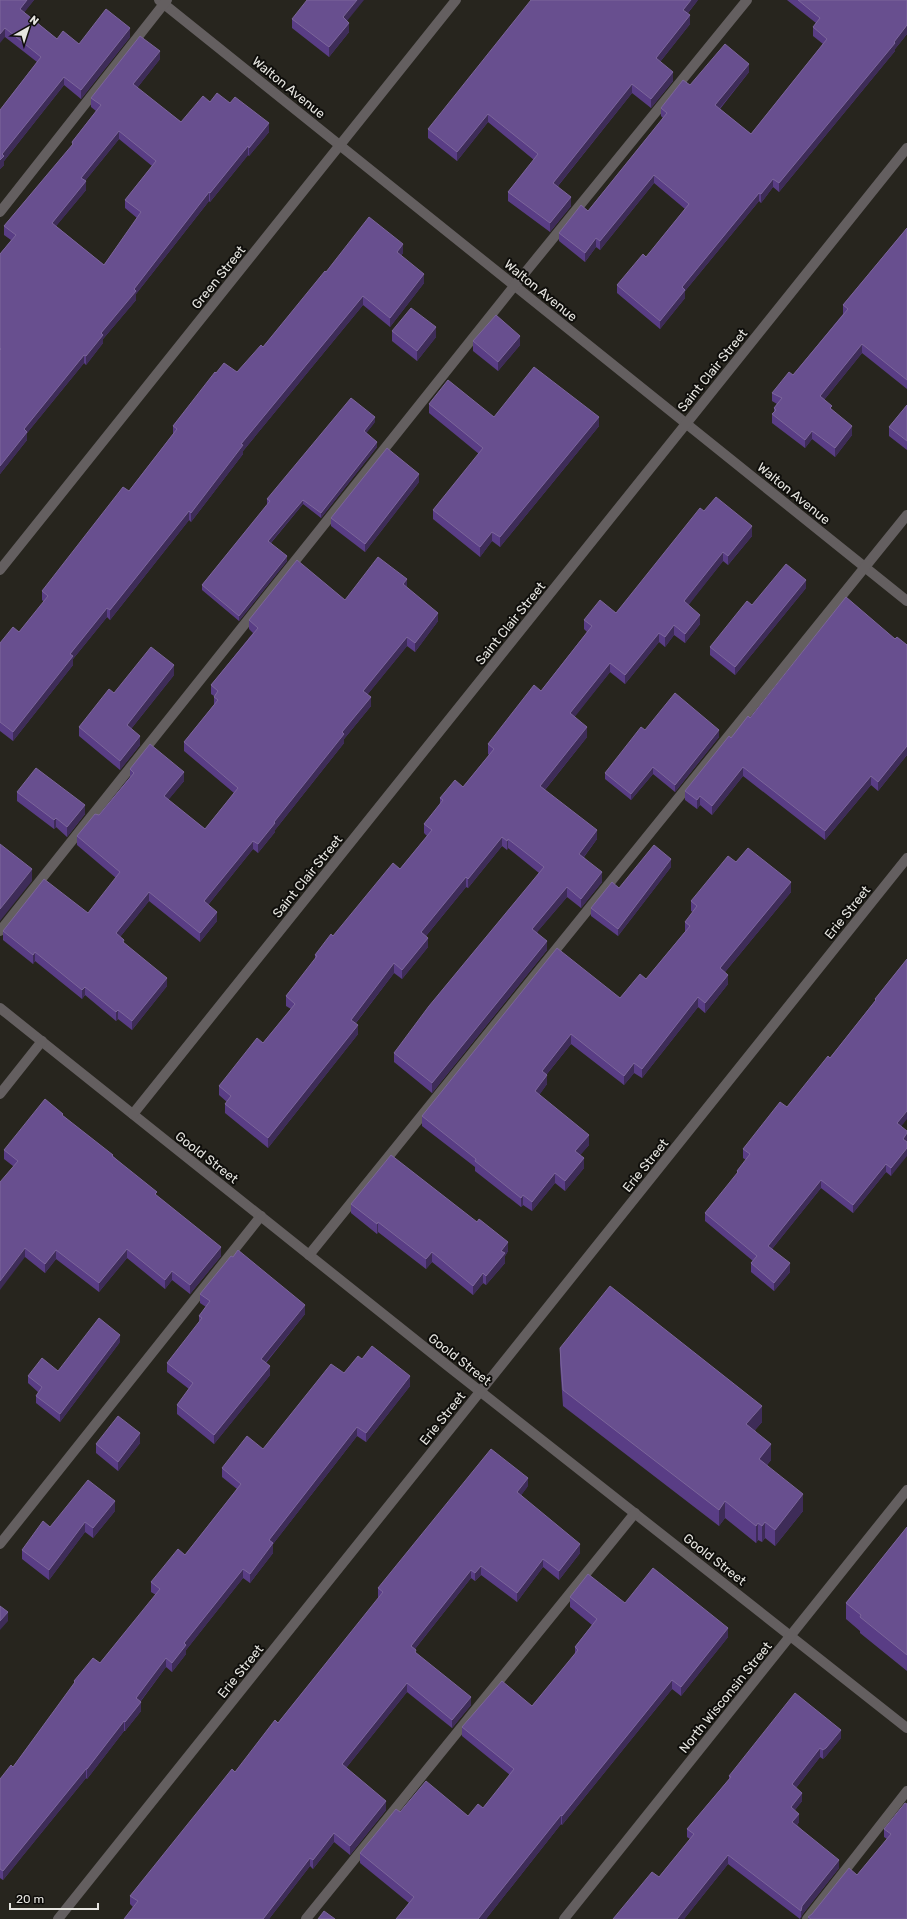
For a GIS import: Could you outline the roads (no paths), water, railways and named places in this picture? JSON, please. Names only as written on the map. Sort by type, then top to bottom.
[{"type":"street","name":"Green Street","points":[[0,570],[456,0]]},
{"type":"street","points":[[0,931],[515,285],[747,0]]},
{"type":"street","name":"Walton Avenue","points":[[164,1],[340,145],[907,601]]},
{"type":"street","points":[[0,212],[164,1]]},
{"type":"street","name":"Saint Clair Street","points":[[133,1114],[907,148]]},
{"type":"street","points":[[309,1254],[907,515]]},
{"type":"street","name":"Erie Street","points":[[58,1919],[907,858]]},
{"type":"street","name":"Goold Street","points":[[0,1008],[480,1391],[907,1728]]},
{"type":"street","points":[[0,1094],[42,1041]]},
{"type":"street","points":[[0,1544],[261,1216]]},
{"type":"street","name":"North Wisconsin Street","points":[[564,1919],[907,1490]]},
{"type":"street","points":[[306,1919],[635,1513]]},
{"type":"street","points":[[807,1919],[907,1791]]}]
